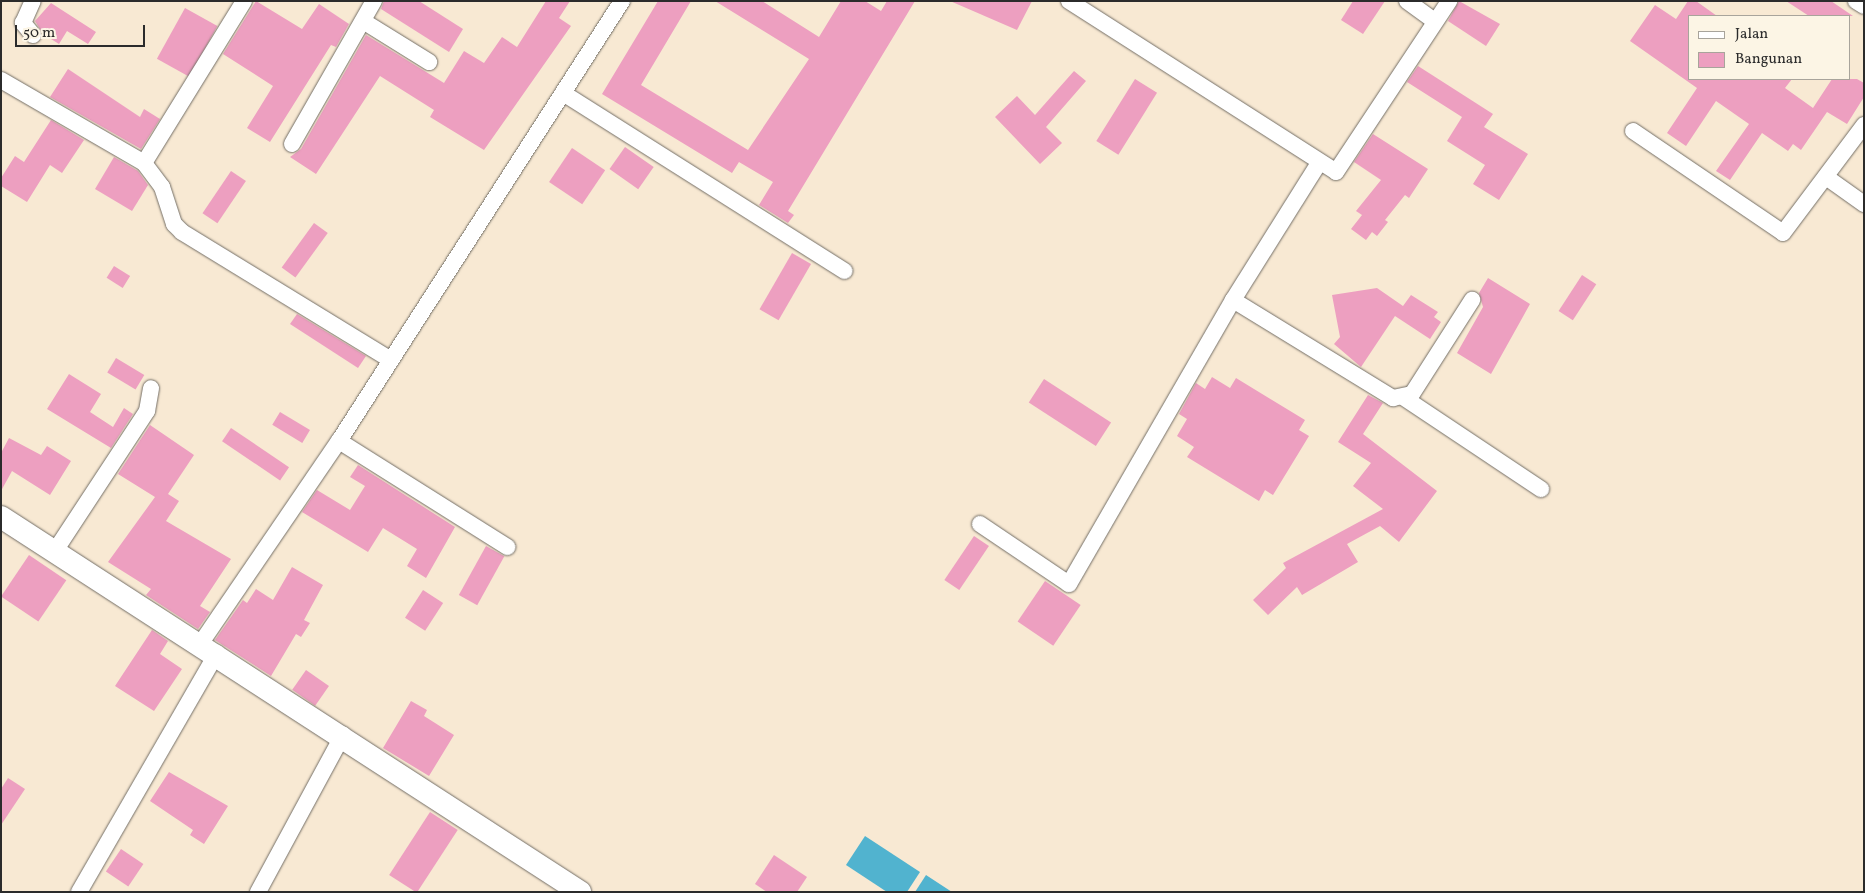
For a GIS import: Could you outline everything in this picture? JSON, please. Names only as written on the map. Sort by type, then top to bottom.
[{"type":"street","points":[[33,1],[23,23],[33,36]]},
{"type":"street","points":[[144,163],[244,1]]},
{"type":"street","points":[[292,144],[374,1]]},
{"type":"street","points":[[79,892],[209,648],[339,441],[622,1]]},
{"type":"street","points":[[1069,1],[1319,163],[1336,172],[1344,165],[1449,1]]},
{"type":"street","points":[[1407,1],[1435,21]]},
{"type":"street","points":[[1856,1],[1864,6]]},
{"type":"street","points":[[363,21],[429,62]]},
{"type":"street","points":[[1,80],[144,163],[162,187],[174,224],[182,232],[391,360]]},
{"type":"street","points":[[563,93],[845,271]]},
{"type":"street","points":[[1634,131],[1780,233],[1787,231],[1864,126]]},
{"type":"street","points":[[980,524],[1069,584],[1233,300],[1319,163]]},
{"type":"street","points":[[1826,177],[1864,204]]},
{"type":"street","points":[[1233,300],[1393,398],[1412,394],[1472,300]]},
{"type":"street","points":[[55,551],[147,411],[151,388]]},
{"type":"street","points":[[1403,397],[1541,488]]},
{"type":"street","points":[[339,441],[507,547]]},
{"type":"street","points":[[1,517],[209,648],[580,892]]},
{"type":"street","points":[[258,892],[343,735]]},
{"type":"water","points":[[865,836],[920,872],[907,892],[887,892],[846,865]]},
{"type":"water","points":[[926,875],[952,892],[915,892]]},
{"type":"building","points":[[256,1],[302,29],[319,4],[349,24],[336,47],[331,45],[270,142],[247,128],[273,86],[223,54]]},
{"type":"building","points":[[384,1],[419,1],[463,29],[449,52],[381,9]]},
{"type":"building","points":[[546,1],[570,1],[559,18],[571,26],[484,150],[430,117],[434,110],[380,76],[316,174],[290,157],[301,149],[366,35],[444,83],[464,51],[484,63],[502,37],[517,47]]},
{"type":"building","points":[[658,1],[691,1],[641,85],[748,150],[809,59],[715,1],[762,1],[819,37],[841,1],[865,1],[881,11],[887,1],[915,1],[788,211],[794,215],[788,223],[759,205],[773,182],[739,162],[732,173],[602,94]]},
{"type":"building","points":[[950,1],[1032,1],[1017,30]]},
{"type":"building","points":[[1353,1],[1385,1],[1363,34],[1341,20]]},
{"type":"building","points":[[1459,1],[1500,24],[1486,46],[1448,21]]},
{"type":"building","points":[[1688,1],[1696,1],[1716,15],[1688,15],[1688,80],[1791,80],[1785,88],[1813,108],[1831,80],[1857,79],[1864,83],[1864,97],[1847,124],[1827,112],[1801,150],[1793,144],[1788,151],[1762,133],[1730,180],[1716,171],[1749,124],[1716,101],[1686,146],[1667,133],[1697,88],[1630,41],[1655,5],[1676,19]]},
{"type":"building","points":[[1786,1],[1831,1],[1853,16],[1850,15],[1807,15]]},
{"type":"building","points":[[51,3],[96,32],[88,44],[67,31],[59,44],[43,34],[35,21]]},
{"type":"building","points":[[185,8],[217,26],[189,77],[157,59]]},
{"type":"building","points":[[1418,66],[1493,114],[1484,127],[1528,154],[1499,200],[1473,184],[1485,165],[1447,141],[1462,117],[1407,82]]},
{"type":"building","points":[[68,69],[140,117],[144,109],[160,119],[141,149],[50,97]]},
{"type":"building","points":[[1074,71],[1086,81],[1046,127],[1062,143],[1040,164],[995,117],[1017,96],[1035,115]]},
{"type":"building","points":[[1135,79],[1157,93],[1118,155],[1096,141]]},
{"type":"building","points":[[51,120],[84,140],[62,173],[50,165],[27,202],[1,186],[1,178],[15,156],[24,162]]},
{"type":"building","points":[[1373,134],[1428,169],[1409,198],[1405,195],[1385,220],[1388,222],[1377,236],[1372,232],[1366,240],[1351,229],[1362,215],[1356,211],[1381,180],[1354,162]]},
{"type":"building","points":[[625,147],[654,167],[638,189],[610,169]]},
{"type":"building","points":[[572,148],[605,170],[582,204],[549,182]]},
{"type":"building","points":[[114,157],[138,171],[148,185],[132,211],[95,189]]},
{"type":"building","points":[[231,171],[246,181],[217,223],[202,213]]},
{"type":"building","points":[[314,223],[328,233],[295,277],[282,267]]},
{"type":"building","points":[[792,253],[811,264],[779,320],[760,309]]},
{"type":"building","points":[[114,266],[130,276],[123,288],[107,278]]},
{"type":"building","points":[[1582,275],[1596,284],[1573,320],[1559,311]]},
{"type":"building","points":[[1488,278],[1530,304],[1491,374],[1457,353],[1483,307],[1479,293]]},
{"type":"building","points":[[1377,288],[1403,306],[1411,295],[1438,312],[1434,317],[1441,322],[1430,339],[1395,316],[1361,367],[1334,344],[1340,337],[1332,295]]},
{"type":"building","points":[[297,314],[366,356],[358,368],[290,324]]},
{"type":"building","points":[[116,358],[144,375],[136,390],[107,373]]},
{"type":"building","points":[[69,374],[101,394],[90,412],[113,427],[124,408],[133,414],[111,448],[47,409]]},
{"type":"building","points":[[1212,377],[1230,388],[1236,378],[1305,420],[1299,430],[1309,436],[1273,495],[1265,490],[1259,501],[1187,457],[1194,447],[1177,436],[1187,419],[1179,414],[1196,383],[1205,389]]},
{"type":"building","points":[[1044,379],[1111,423],[1096,446],[1029,402]]},
{"type":"building","points":[[1368,395],[1383,403],[1363,434],[1437,491],[1399,542],[1380,526],[1347,544],[1358,562],[1302,595],[1297,587],[1268,615],[1253,600],[1286,568],[1283,563],[1383,509],[1353,486],[1371,463],[1338,442]]},
{"type":"building","points":[[280,412],[310,430],[302,443],[272,425]]},
{"type":"building","points":[[150,425],[194,455],[168,494],[179,501],[166,521],[231,559],[200,606],[210,612],[198,629],[146,595],[151,589],[108,562],[155,497],[118,474]]},
{"type":"building","points":[[231,428],[289,467],[280,480],[222,441]]},
{"type":"building","points":[[9,438],[41,455],[47,446],[71,461],[50,495],[12,471],[1,491],[1,453]]},
{"type":"building","points":[[358,465],[455,527],[426,578],[407,566],[417,549],[383,528],[368,552],[302,512],[317,490],[350,510],[365,486],[350,477]]},
{"type":"building","points":[[974,536],[989,546],[959,590],[944,580]]},
{"type":"building","points":[[486,546],[504,556],[477,605],[459,595]]},
{"type":"building","points":[[29,555],[66,580],[38,622],[1,596]]},
{"type":"building","points":[[292,567],[323,585],[304,620],[310,623],[301,637],[296,634],[271,676],[215,640],[243,600],[247,603],[256,589],[273,600]]},
{"type":"building","points":[[1045,581],[1081,605],[1053,646],[1018,622]]},
{"type":"building","points":[[423,590],[443,603],[425,631],[405,618]]},
{"type":"building","points":[[152,630],[168,641],[160,654],[182,669],[154,711],[115,686]]},
{"type":"building","points":[[306,670],[329,686],[315,706],[292,690]]},
{"type":"building","points":[[411,701],[427,710],[424,716],[454,735],[429,776],[383,748]]},
{"type":"building","points":[[169,772],[228,806],[204,844],[190,835],[193,830],[150,801]]},
{"type":"building","points":[[8,778],[25,789],[1,825],[1,789]]},
{"type":"building","points":[[430,812],[458,830],[417,892],[389,875]]},
{"type":"building","points":[[121,849],[143,864],[128,886],[106,871]]},
{"type":"building","points":[[774,855],[807,877],[797,892],[767,892],[755,884]]}]
